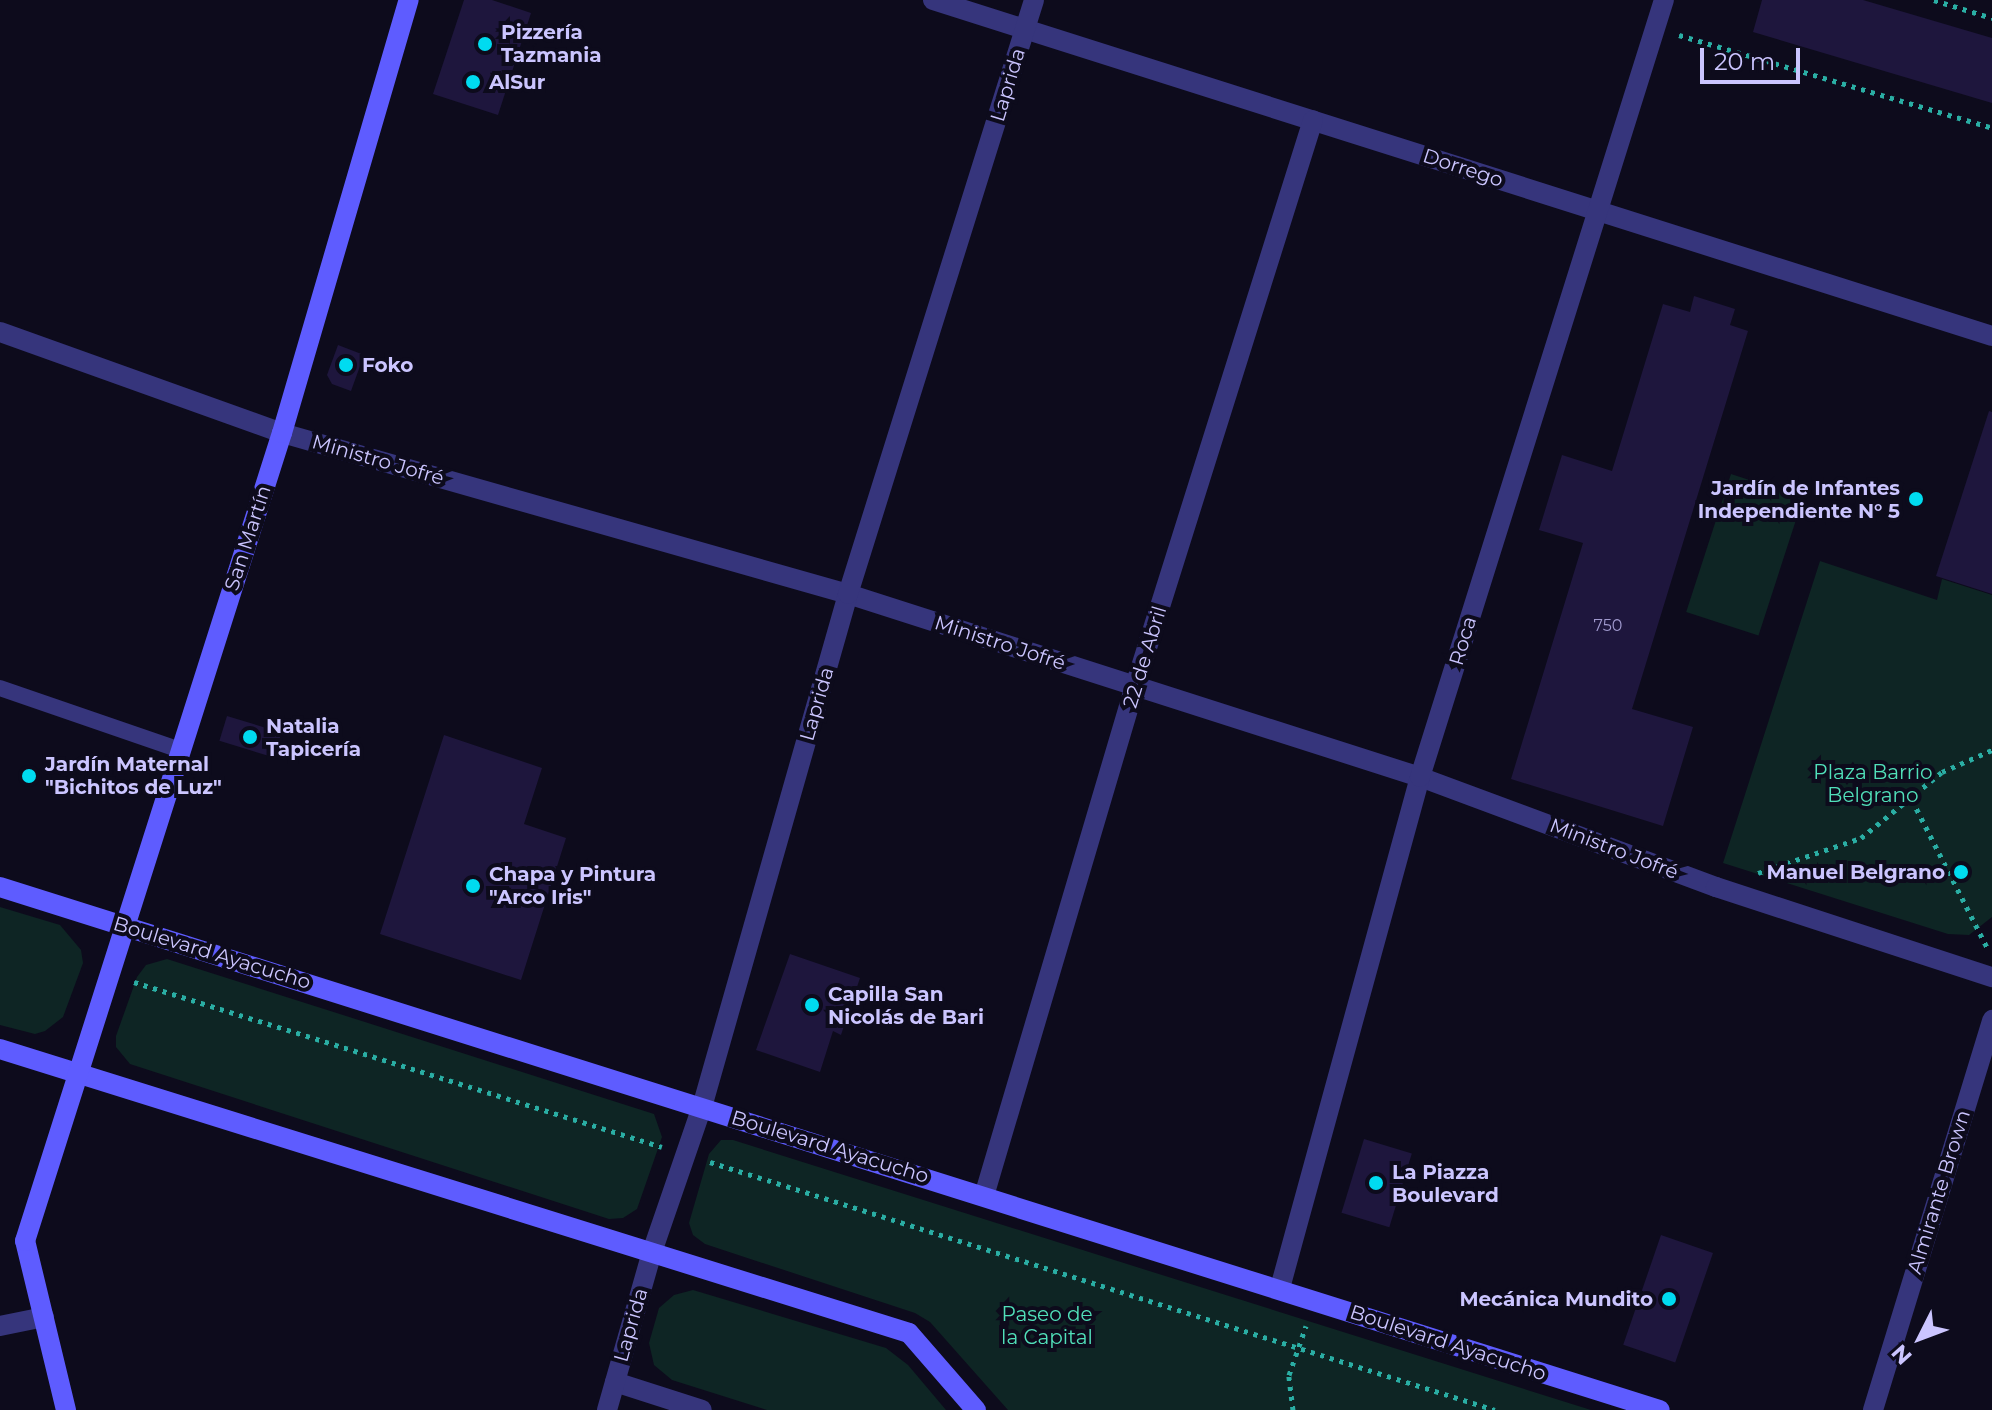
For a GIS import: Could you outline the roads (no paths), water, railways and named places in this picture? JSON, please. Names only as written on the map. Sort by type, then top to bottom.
[{"type":"main road","name":"San Martín","points":[[66,1410],[25,1241],[282,433],[409,0]]},
{"type":"main road","name":"Boulevard Ayacucho","points":[[0,887],[1660,1410]]},
{"type":"main road","points":[[0,1049],[909,1333],[976,1410]]},
{"type":"street","name":"Dorrego","points":[[933,0],[1992,336]]},
{"type":"street","name":"Laprida","points":[[607,1410],[652,1252],[702,1107],[848,594],[1034,0]]},
{"type":"street","name":"Roca","points":[[1280,1288],[1420,777],[1664,0]]},
{"type":"street","name":"22 de Abril","points":[[984,1196],[1135,686],[1313,120]]},
{"type":"street","name":"Ministro Jofré","points":[[0,332],[282,433],[848,594],[1420,777],[1716,887],[1992,977]]},
{"type":"street","name":"Almirante Brown","points":[[1873,1410],[1992,1020]]},
{"type":"street","points":[[0,1326],[44,1317]]},
{"type":"street","points":[[615,1382],[702,1410]]},
{"type":"lane","points":[[0,688],[180,750]]},
{"type":"place","name":"Pizzería Tazmania","points":[[485,44]]},
{"type":"place","name":"AlSur","points":[[473,82]]},
{"type":"place","name":"Foko","points":[[346,365]]},
{"type":"place","name":"Jardín de Infantes Independiente N° 5","points":[[1916,499]]},
{"type":"place","name":"Natalia Tapicería","points":[[250,737]]},
{"type":"place","name":"Jardín Maternal \"Bichitos de Luz\"","points":[[29,776]]},
{"type":"place","name":"Manuel Belgrano","points":[[1961,872]]},
{"type":"place","name":"Chapa y Pintura \"Arco Iris\"","points":[[473,886]]},
{"type":"place","name":"Capilla San Nicolás de Bari","points":[[812,1005]]},
{"type":"place","name":"La Piazza Boulevard","points":[[1376,1183]]},
{"type":"place","name":"Mecánica Mundito","points":[[1669,1299]]},
{"type":"park label","name":"Plaza Barrio Belgrano","points":[[1873,784]]},
{"type":"park label","name":"Paseo de la Capital","points":[[1047,1326]]}]
